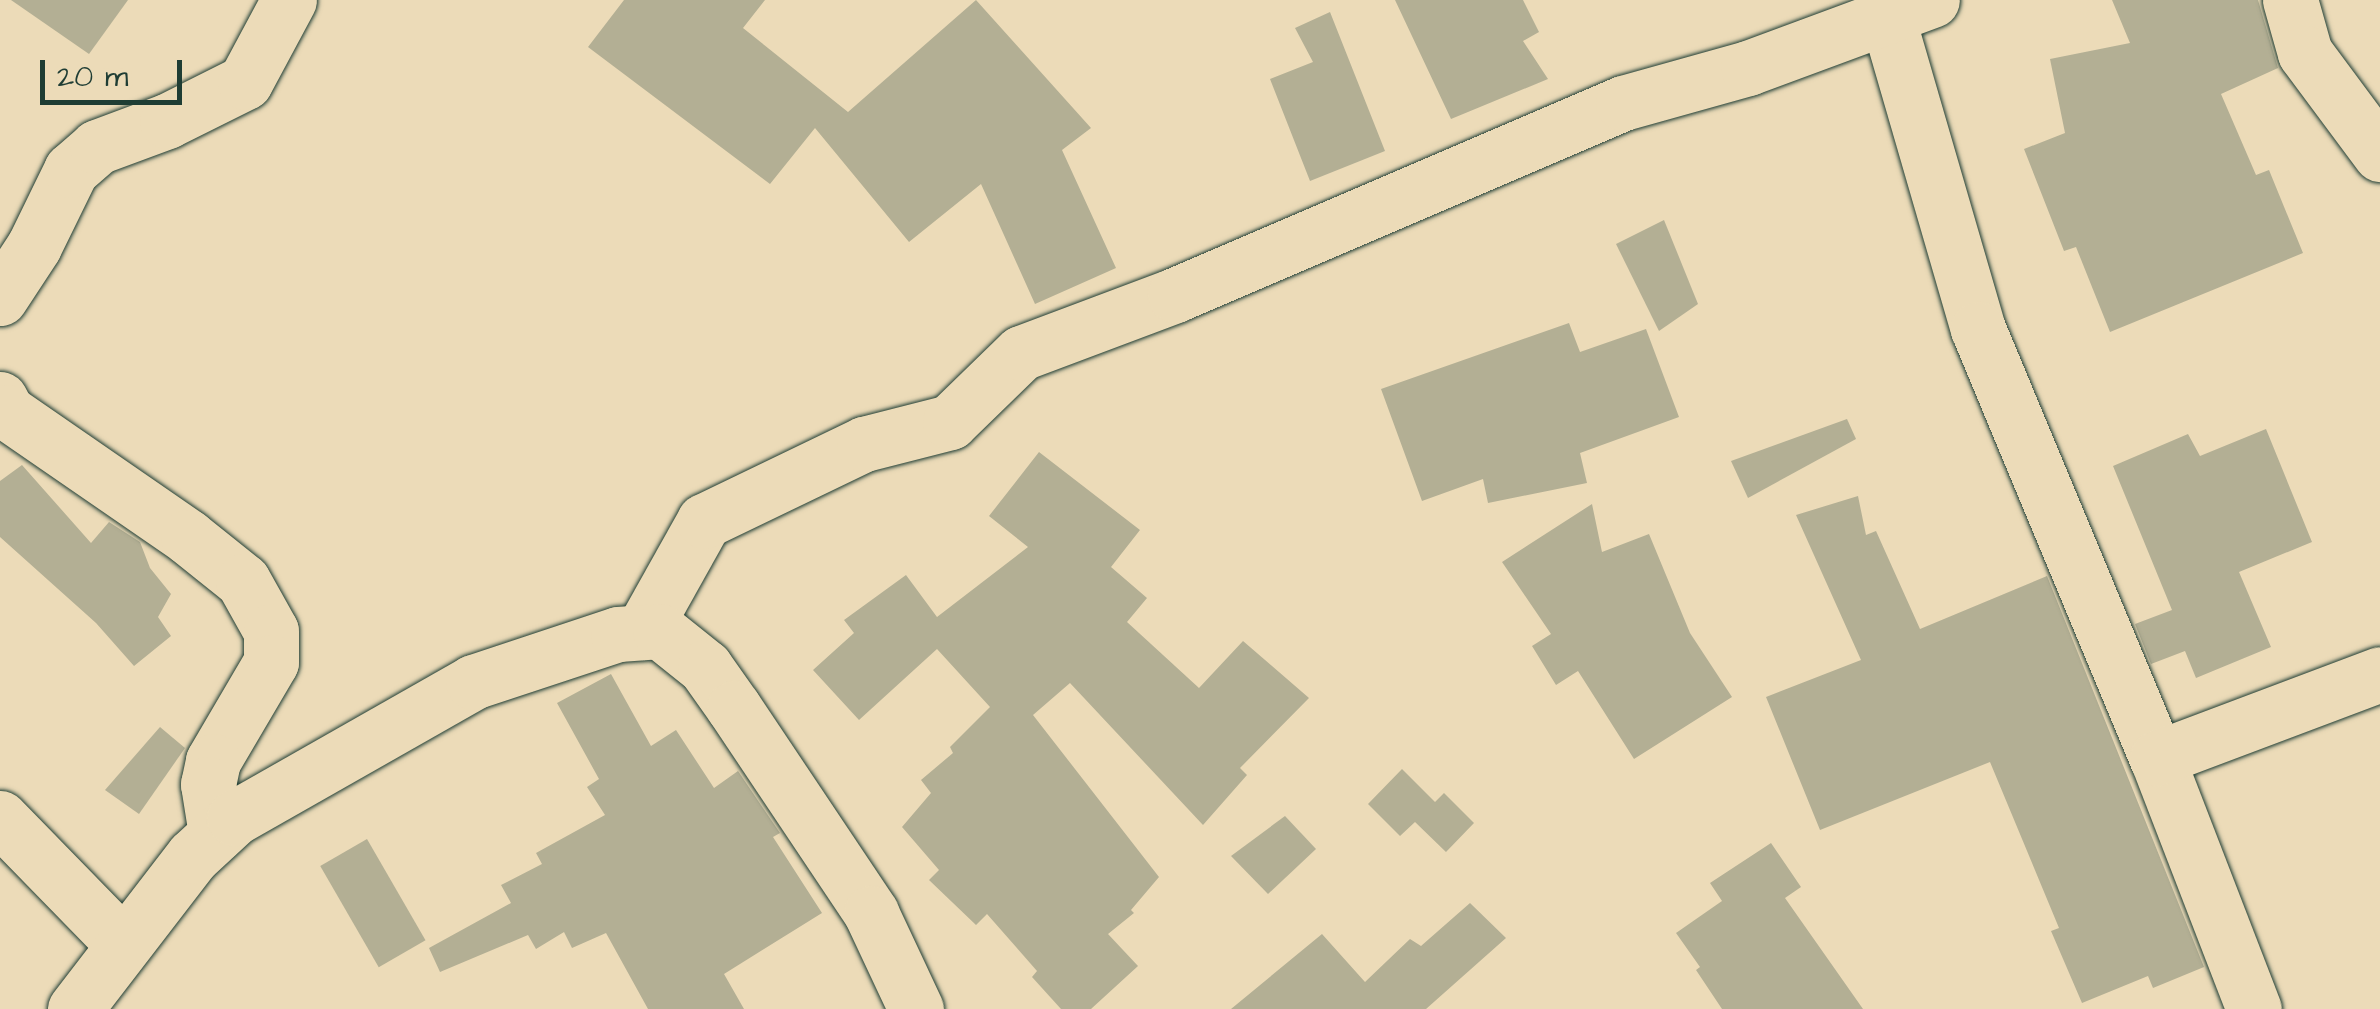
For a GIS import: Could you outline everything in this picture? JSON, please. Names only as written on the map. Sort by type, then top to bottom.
[{"type":"street","points":[[2290,0],[2305,53],[2380,154]]},
{"type":"street","points":[[642,632],[704,521],[864,444],[950,422],[1021,353],[1175,296],[1624,103],[1748,68],[1910,8],[1978,330],[2157,758],[2254,1009]]},
{"type":"street","points":[[0,298],[34,246],[71,170],[97,148],[167,121],[246,82],[284,10]]},
{"type":"street","points":[[0,399],[7,412],[188,537],[243,581],[271,631],[271,662],[213,762],[208,784],[216,834]]},
{"type":"street","points":[[75,1009],[193,856],[234,818],[473,682],[618,634],[660,631],[705,667],[871,913],[916,1009]]},
{"type":"street","points":[[2157,758],[2380,674]]},
{"type":"street","points":[[0,818],[124,945]]},
{"type":"building","points":[[11,0],[128,0],[89,54]]},
{"type":"building","points":[[624,0],[765,0],[743,28],[848,112],[976,0],[1091,128],[1062,150],[1116,268],[1035,304],[981,184],[909,242],[815,128],[770,184],[588,47]]},
{"type":"building","points":[[1395,0],[1523,0],[1539,32],[1523,41],[1548,79],[1451,119]]},
{"type":"building","points":[[2112,0],[2258,0],[2278,68],[2221,94],[2256,175],[2269,170],[2303,253],[2110,332],[2076,247],[2064,251],[2024,149],[2065,133],[2050,59],[2130,43]]},
{"type":"building","points":[[1330,12],[1385,151],[1310,181],[1270,79],[1313,62],[1295,28]]},
{"type":"building","points":[[1664,220],[1698,304],[1659,331],[1616,244]]},
{"type":"building","points":[[1569,323],[1580,352],[1646,329],[1679,417],[1580,453],[1587,483],[1488,503],[1483,479],[1422,501],[1381,389]]},
{"type":"building","points":[[1847,419],[1856,439],[1748,498],[1731,461]]},
{"type":"building","points":[[2266,429],[2312,542],[2239,572],[2271,647],[2196,678],[2185,651],[2151,664],[2135,624],[2172,610],[2113,466],[2188,434],[2200,456]]},
{"type":"building","points":[[1039,452],[1140,530],[1111,567],[1147,598],[1127,622],[1199,688],[1243,641],[1309,698],[1240,768],[1247,775],[1203,825],[1070,683],[1033,715],[1159,877],[1131,910],[1134,913],[1108,934],[1138,966],[1091,1009],[1061,1009],[1032,977],[1037,971],[987,914],[976,925],[929,880],[939,870],[902,827],[931,793],[921,780],[953,753],[950,747],[990,707],[937,649],[859,720],[813,670],[854,633],[844,620],[906,575],[937,617],[1028,547],[989,516]]},
{"type":"building","points":[[22,465],[91,543],[109,522],[140,542],[150,568],[171,594],[158,617],[171,636],[134,666],[96,623],[0,537],[0,481]]},
{"type":"building","points":[[1858,496],[1866,535],[1876,531],[1920,629],[2047,576],[2204,967],[2153,988],[2148,976],[2082,1003],[2051,931],[2059,928],[1990,762],[1820,830],[1766,697],[1861,660],[1796,515]]},
{"type":"building","points":[[1592,504],[1602,552],[1649,534],[1690,633],[1732,697],[1634,759],[1578,671],[1556,685],[1532,646],[1551,634],[1502,562]]},
{"type":"building","points":[[611,674],[651,746],[676,730],[714,788],[738,771],[780,833],[773,837],[822,913],[724,974],[744,1009],[648,1009],[606,933],[572,948],[564,932],[536,949],[528,935],[440,972],[429,948],[511,903],[501,885],[542,864],[536,853],[605,815],[587,787],[599,779],[557,703]]},
{"type":"building","points":[[160,727],[185,748],[139,814],[105,790]]},
{"type":"building","points":[[1402,769],[1435,802],[1444,793],[1474,823],[1446,852],[1415,822],[1400,836],[1368,804]]},
{"type":"building","points":[[1285,816],[1316,849],[1268,894],[1231,856]]},
{"type":"building","points":[[367,839],[426,940],[379,967],[320,866]]},
{"type":"building","points":[[1771,843],[1801,887],[1785,898],[1863,1009],[1722,1009],[1696,970],[1700,967],[1676,933],[1722,901],[1710,883]]},
{"type":"building","points":[[1470,903],[1506,938],[1426,1009],[1231,1009],[1322,934],[1365,982],[1410,939],[1421,946]]}]
